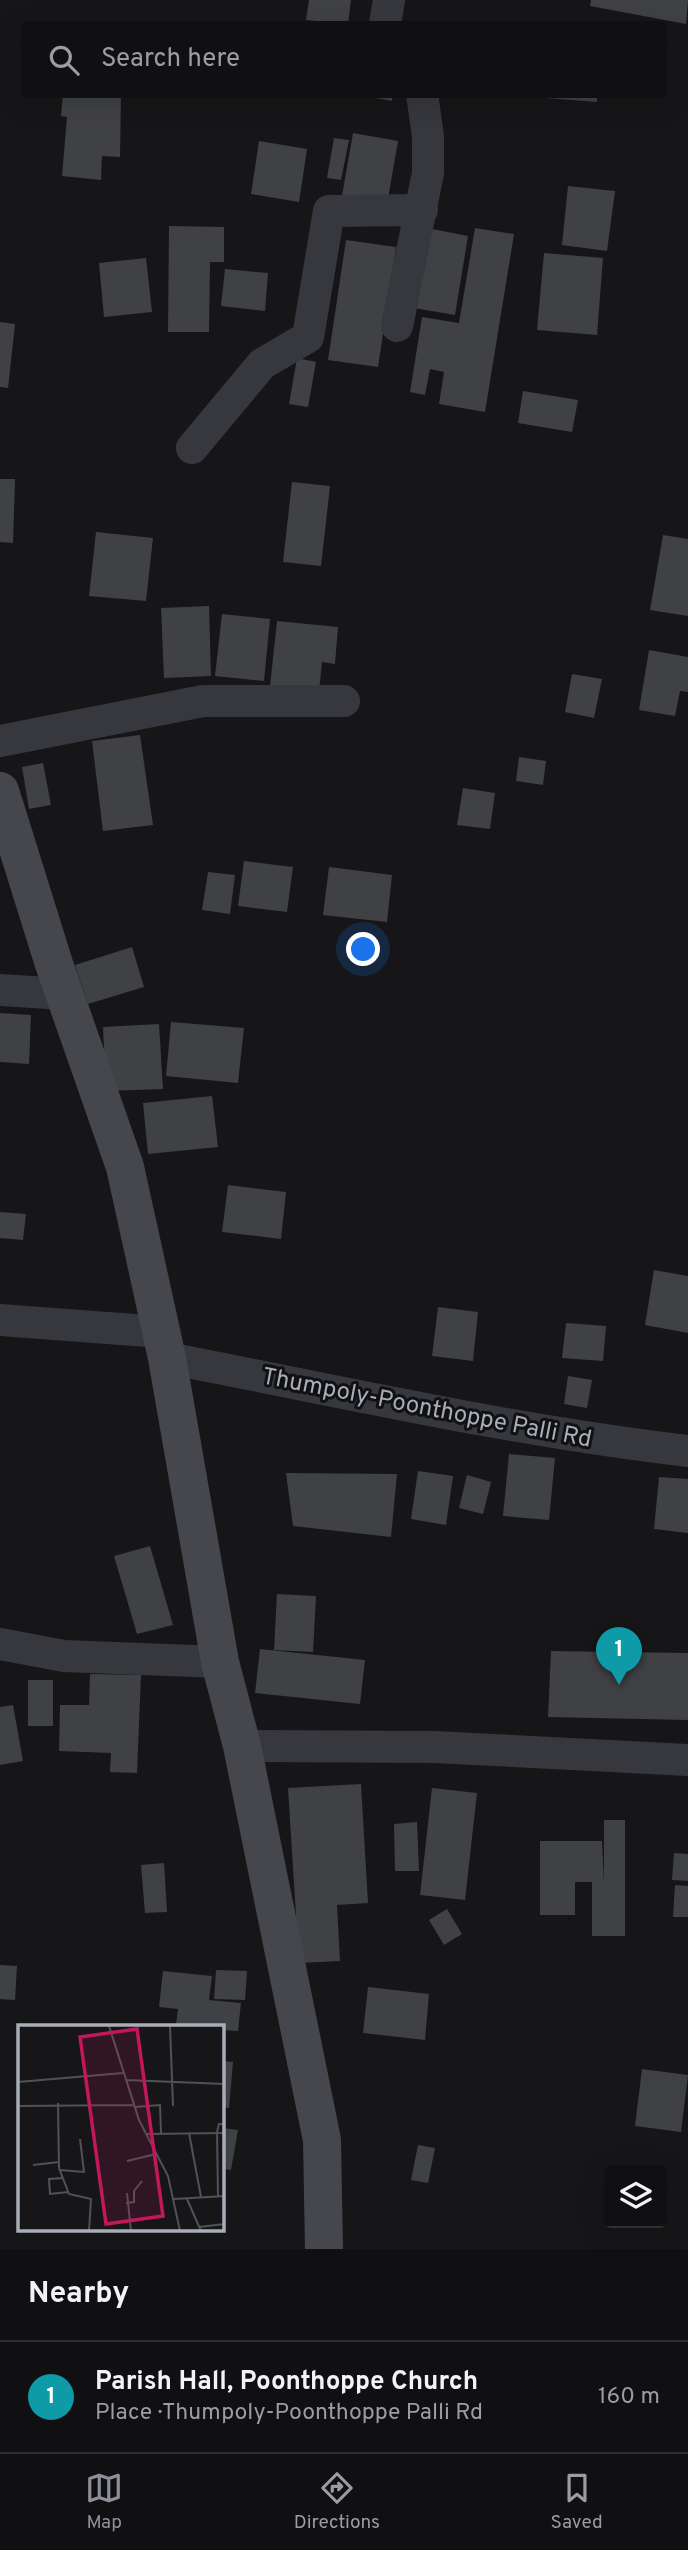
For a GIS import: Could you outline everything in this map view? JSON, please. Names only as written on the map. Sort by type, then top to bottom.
[{"type":"main road","points":[[0,791],[125,1167],[164,1345],[220,1662],[242,1746],[322,2140],[324,2249]]},
{"type":"street","points":[[386,21],[389,0]]},
{"type":"street","points":[[397,326],[428,173],[428,136],[423,98]]},
{"type":"street","points":[[192,448],[262,364],[308,337],[329,211],[422,210]]},
{"type":"street","points":[[0,741],[204,701],[344,701]]},
{"type":"street","points":[[0,990],[65,993]]},
{"type":"street","name":"Thumpoly-Poonthoppe Palli Rd","points":[[0,1320],[164,1345],[498,1422],[614,1442],[688,1451]]},
{"type":"street","points":[[0,1644],[64,1656],[220,1662]]},
{"type":"street","points":[[242,1746],[435,1747],[688,1760]]},
{"type":"building","points":[[309,0],[351,0],[348,21],[306,20]]},
{"type":"building","points":[[591,0],[688,0],[686,24],[590,6]]},
{"type":"building","points":[[63,98],[121,98],[120,157],[102,156],[101,180],[62,176],[67,117],[61,116]]},
{"type":"building","points":[[545,98],[597,98],[597,102]]},
{"type":"building","points":[[353,133],[398,141],[387,204],[342,196]]},
{"type":"building","points":[[334,138],[349,140],[341,180],[327,178]]},
{"type":"building","points":[[259,141],[307,149],[299,202],[251,194]]},
{"type":"building","points":[[568,186],[615,191],[607,251],[562,245]]},
{"type":"building","points":[[169,226],[224,227],[224,262],[210,262],[209,332],[168,332]]},
{"type":"building","points":[[427,228],[468,236],[455,315],[414,308]]},
{"type":"building","points":[[475,228],[514,234],[485,412],[439,404],[444,372],[430,369],[425,395],[410,392],[422,317],[459,323]]},
{"type":"building","points":[[346,240],[396,247],[378,367],[328,360]]},
{"type":"building","points":[[544,253],[603,258],[597,335],[537,330]]},
{"type":"building","points":[[146,258],[152,312],[104,317],[99,263]]},
{"type":"building","points":[[225,269],[268,273],[265,311],[221,306]]},
{"type":"building","points":[[0,322],[15,324],[8,388],[0,387]]},
{"type":"building","points":[[297,358],[316,362],[308,407],[289,404]]},
{"type":"building","points":[[523,391],[578,400],[572,432],[518,423]]},
{"type":"building","points":[[0,479],[15,479],[13,543],[0,542]]},
{"type":"building","points":[[292,482],[330,486],[321,566],[283,562]]},
{"type":"building","points":[[96,532],[153,538],[146,601],[89,596]]},
{"type":"building","points":[[663,535],[688,539],[688,616],[650,610]]},
{"type":"building","points":[[209,606],[211,676],[164,678],[161,608]]},
{"type":"building","points":[[222,614],[270,619],[264,681],[215,676]]},
{"type":"building","points":[[277,621],[338,627],[335,664],[322,662],[319,691],[270,686]]},
{"type":"building","points":[[649,650],[688,657],[688,692],[680,691],[675,716],[639,710]]},
{"type":"building","points":[[572,674],[602,679],[594,718],[565,712]]},
{"type":"building","points":[[140,735],[153,825],[103,831],[92,741]]},
{"type":"building","points":[[519,757],[546,761],[543,785],[516,781]]},
{"type":"building","points":[[43,763],[51,805],[29,809],[22,767]]},
{"type":"building","points":[[463,788],[495,793],[490,829],[457,825]]},
{"type":"building","points":[[244,861],[293,867],[287,912],[238,906]]},
{"type":"building","points":[[329,867],[392,875],[387,922],[323,915]]},
{"type":"building","points":[[208,872],[235,875],[230,914],[202,910]]},
{"type":"building","points":[[132,947],[144,987],[88,1004],[75,965]]},
{"type":"building","points":[[0,1013],[31,1015],[29,1064],[0,1062]]},
{"type":"building","points":[[171,1022],[244,1028],[238,1083],[166,1076]]},
{"type":"building","points":[[159,1024],[163,1089],[106,1091],[103,1027]]},
{"type":"building","points":[[212,1096],[218,1147],[148,1154],[143,1103]]},
{"type":"building","points":[[228,1185],[286,1192],[281,1239],[222,1232]]},
{"type":"building","points":[[0,1212],[26,1214],[23,1240],[0,1238]]},
{"type":"building","points":[[654,1270],[688,1276],[688,1333],[645,1325]]},
{"type":"building","points":[[438,1307],[478,1312],[473,1361],[432,1356]]},
{"type":"building","points":[[566,1323],[606,1326],[603,1361],[562,1358]]},
{"type":"building","points":[[568,1376],[592,1380],[587,1408],[564,1404]]},
{"type":"building","points":[[509,1454],[555,1458],[549,1520],[503,1516]]},
{"type":"building","points":[[418,1471],[453,1476],[446,1525],[411,1519]]},
{"type":"building","points":[[286,1473],[397,1474],[391,1537],[293,1526]]},
{"type":"building","points":[[467,1475],[491,1482],[483,1514],[459,1508]]},
{"type":"building","points":[[659,1477],[688,1479],[688,1533],[654,1529]]},
{"type":"building","points":[[150,1546],[173,1625],[137,1634],[114,1556]]},
{"type":"building","points":[[277,1594],[316,1596],[313,1652],[274,1650]]},
{"type":"building","points":[[260,1649],[365,1660],[360,1704],[255,1693]]},
{"type":"building","points":[[551,1651],[688,1653],[688,1720],[548,1717]]},
{"type":"building","points":[[90,1674],[141,1675],[137,1773],[110,1772],[111,1753],[59,1751],[60,1705],[89,1705]]},
{"type":"building","points":[[28,1680],[53,1680],[53,1726],[28,1726]]},
{"type":"building","points":[[13,1705],[23,1761],[0,1765],[0,1707]]},
{"type":"building","points":[[361,1784],[368,1903],[337,1905],[340,1961],[299,1963],[288,1788]]},
{"type":"building","points":[[432,1788],[477,1793],[465,1900],[420,1895]]},
{"type":"building","points":[[604,1820],[625,1820],[625,1936],[592,1936],[592,1882],[575,1882],[575,1915],[540,1915],[540,1841],[602,1841],[604,1883]]},
{"type":"building","points":[[417,1822],[419,1871],[395,1871],[394,1824]]},
{"type":"building","points":[[674,1853],[688,1854],[688,1881],[672,1880]]},
{"type":"building","points":[[164,1863],[167,1912],[145,1913],[141,1865]]},
{"type":"building","points":[[675,1885],[688,1886],[688,1917],[673,1917]]},
{"type":"building","points":[[447,1909],[462,1934],[444,1945],[429,1920]]},
{"type":"building","points":[[0,1965],[17,1966],[15,2000],[0,1999]]},
{"type":"building","points":[[216,1970],[247,1971],[245,2000],[214,1999]]},
{"type":"building","points":[[163,1971],[212,1976],[209,2000],[241,2003],[238,2031],[224,2030],[224,2025],[176,2025],[178,2009],[159,2007]]},
{"type":"building","points":[[368,1987],[429,1994],[425,2040],[363,2033]]},
{"type":"building","points":[[224,2061],[233,2062],[229,2108],[224,2107]]},
{"type":"building","points":[[642,2069],[688,2075],[681,2132],[635,2126]]},
{"type":"building","points":[[224,2128],[238,2130],[231,2170],[224,2169]]},
{"type":"building","points":[[418,2145],[435,2148],[428,2183],[411,2180]]},
{"type":"place","name":"Parish Hall, Poonthoppe Church","points":[[619,1685]]}]
